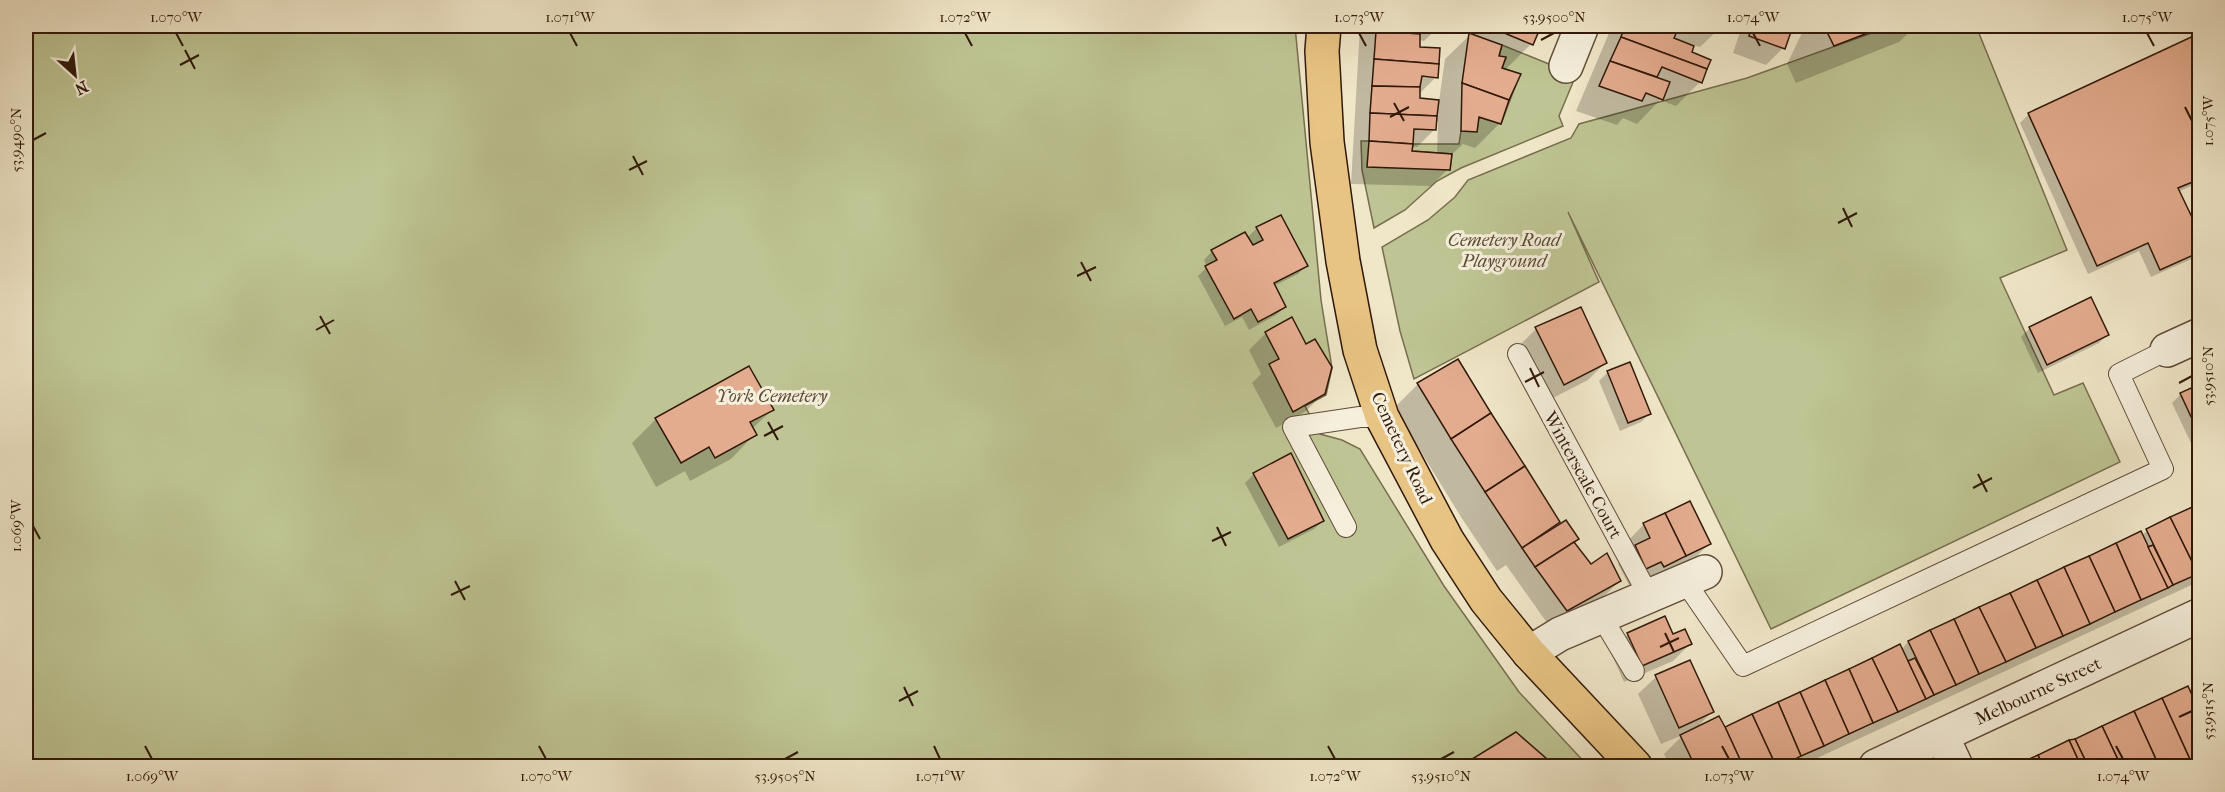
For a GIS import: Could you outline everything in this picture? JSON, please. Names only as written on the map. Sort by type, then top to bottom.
[{"type":"main road","name":"Cemetery Road","points":[[1324,26],[1322,51],[1327,142],[1343,261],[1360,350],[1382,417],[1447,540],[1486,600],[1529,653],[1635,766]]},
{"type":"street","points":[[1566,66],[1582,26]]},
{"type":"street","points":[[2167,350],[2199,335]]},
{"type":"street","points":[[1529,653],[1560,634],[1694,576]]},
{"type":"street","name":"Melbourne Street","points":[[1876,766],[2199,615]]},
{"type":"street","points":[[1942,736],[1956,766]]},
{"type":"lane","points":[[1694,576],[1743,666],[2163,469],[2119,374],[2167,350]]},
{"type":"lane","name":"Winterscale Court","points":[[1518,354],[1649,596]]},
{"type":"lane","points":[[1346,526],[1293,427],[1360,417],[1382,417]]},
{"type":"lane","points":[[1601,616],[1634,671]]},
{"type":"green space","name":"York Cemetery","points":[[26,26],[1295,26],[1321,300],[1332,368],[1326,395],[1305,406],[1320,434],[1342,440],[1360,449],[1444,586],[1519,692],[1588,766],[1555,766],[1516,732],[1461,766],[26,766]]},
{"type":"green space","name":"Cemetery Road Playground","points":[[1891,26],[1976,26],[2067,250],[2000,278],[2054,395],[2083,383],[2120,462],[1771,629],[1568,212],[1599,282],[1414,379],[1400,331],[1382,247],[1428,220],[1455,197],[1468,180],[1571,138],[1579,124],[1747,78]]},
{"type":"green space","points":[[1502,45],[1576,75],[1559,116],[1563,126],[1461,168],[1437,181],[1405,210],[1374,228],[1362,170],[1361,141],[1369,141],[1450,170],[1452,154],[1412,151],[1413,144],[1459,144],[1461,131],[1477,131],[1479,117],[1501,124],[1520,74],[1502,68],[1506,58],[1499,56]]},
{"type":"building","points":[[1376,26],[1420,26],[1420,34],[1376,31]]},
{"type":"building","points":[[1491,26],[1541,26],[1533,45]]},
{"type":"building","points":[[1625,26],[1670,26],[1678,29],[1674,38],[1694,46],[1692,52],[1711,60],[1707,69],[1621,37]]},
{"type":"building","points":[[1752,26],[1793,26],[1785,49],[1749,36]]},
{"type":"building","points":[[1824,26],[1886,26],[1834,46]]},
{"type":"building","points":[[1376,31],[1420,34],[1420,47],[1440,48],[1439,64],[1374,59]]},
{"type":"building","points":[[1469,33],[1502,45],[1499,56],[1506,57],[1502,68],[1521,74],[1509,100],[1462,83]]},
{"type":"building","points":[[2200,33],[2200,179],[2178,188],[2200,234],[2200,252],[2160,270],[2148,243],[2097,266],[2028,113]]},
{"type":"building","points":[[1621,37],[1707,69],[1702,83],[1662,67],[1657,77],[1610,61]]},
{"type":"building","points":[[1374,59],[1439,64],[1438,78],[1422,76],[1420,87],[1372,86]]},
{"type":"building","points":[[1610,61],[1670,82],[1663,100],[1646,93],[1642,101],[1599,86]]},
{"type":"building","points":[[1462,83],[1509,100],[1501,124],[1479,117],[1477,132],[1461,131]]},
{"type":"building","points":[[1372,86],[1420,87],[1420,98],[1439,100],[1437,116],[1370,113]]},
{"type":"building","points":[[1370,113],[1437,116],[1436,130],[1414,129],[1413,144],[1369,141]]},
{"type":"building","points":[[1369,141],[1413,144],[1412,151],[1452,154],[1450,170],[1367,167]]},
{"type":"building","points":[[1281,215],[1308,266],[1274,283],[1286,307],[1258,322],[1251,309],[1234,319],[1205,266],[1217,260],[1211,250],[1245,232],[1253,245],[1263,240],[1256,227]]},
{"type":"building","points":[[2091,297],[2109,335],[2047,365],[2029,327]]},
{"type":"building","points":[[1581,307],[1607,363],[1564,385],[1535,327]]},
{"type":"building","points":[[1292,317],[1306,344],[1315,339],[1332,367],[1325,394],[1293,412],[1269,364],[1279,359],[1265,332]]},
{"type":"building","points":[[1458,359],[1491,413],[1451,439],[1417,383]]},
{"type":"building","points":[[1630,362],[1651,414],[1628,423],[1607,371]]},
{"type":"building","points":[[749,366],[774,410],[750,422],[757,435],[715,458],[709,447],[681,463],[655,418]]},
{"type":"building","points":[[2200,384],[2200,436],[2180,393]]},
{"type":"building","points":[[1491,413],[1525,466],[1485,492],[1451,439]]},
{"type":"building","points":[[1291,453],[1324,521],[1288,539],[1253,473]]},
{"type":"building","points":[[1525,466],[1560,522],[1522,548],[1485,492]]},
{"type":"building","points":[[1690,501],[1711,544],[1686,556],[1665,513]]},
{"type":"building","points":[[2197,505],[2200,509],[2200,573],[2198,574],[2170,517]]},
{"type":"building","points":[[1665,513],[1686,556],[1664,567],[1661,562],[1646,569],[1635,545],[1650,538],[1643,523]]},
{"type":"building","points":[[2170,517],[2198,574],[2173,585],[2146,529]]},
{"type":"building","points":[[1566,520],[1579,539],[1535,567],[1522,548]]},
{"type":"building","points":[[2141,531],[2168,588],[2141,600],[2116,543]]},
{"type":"building","points":[[1574,542],[1591,564],[1607,553],[1621,581],[1567,611],[1535,567]]},
{"type":"building","points":[[2116,543],[2141,600],[2115,612],[2089,556]]},
{"type":"building","points":[[2153,545],[2173,585],[2168,588],[2148,547]]},
{"type":"building","points":[[2089,556],[2115,612],[2090,624],[2064,567]]},
{"type":"building","points":[[2064,567],[2090,624],[2063,636],[2037,580]]},
{"type":"building","points":[[2037,580],[2063,636],[2036,648],[2010,593]]},
{"type":"building","points":[[2010,593],[2036,648],[2006,662],[1979,607]]},
{"type":"building","points":[[1979,607],[2006,662],[1979,674],[1954,619]]},
{"type":"building","points":[[1665,616],[1673,634],[1685,629],[1692,644],[1642,666],[1627,633]]},
{"type":"building","points":[[1954,619],[1979,674],[1956,685],[1930,630]]},
{"type":"building","points":[[1930,630],[1956,685],[1934,695],[1908,641]]},
{"type":"building","points":[[1900,644],[1926,699],[1898,712],[1872,658]]},
{"type":"building","points":[[1872,658],[1898,712],[1873,723],[1849,669]]},
{"type":"building","points":[[1915,658],[1934,695],[1926,699],[1908,661]]},
{"type":"building","points":[[1690,660],[1714,712],[1679,728],[1655,675]]},
{"type":"building","points":[[1849,669],[1873,723],[1849,734],[1825,680]]},
{"type":"building","points":[[1825,680],[1849,734],[1824,746],[1800,692]]},
{"type":"building","points":[[2188,686],[2200,713],[2200,766],[2193,766],[2162,698]]},
{"type":"building","points":[[1800,692],[1824,746],[1801,756],[1778,702]]},
{"type":"building","points":[[2162,698],[2193,766],[2159,766],[2134,711]]},
{"type":"building","points":[[1778,702],[1801,756],[1782,766],[1776,766],[1752,714]]},
{"type":"building","points":[[2134,711],[2159,766],[2121,766],[2102,726]]},
{"type":"building","points":[[1752,714],[1776,766],[1743,766],[1725,727]]},
{"type":"building","points":[[1719,716],[1743,766],[1695,766],[1680,735]]},
{"type":"building","points":[[2102,726],[2121,766],[2088,766],[2075,739]]},
{"type":"building","points":[[1516,732],[1555,766],[1461,766]]},
{"type":"building","points":[[2075,739],[2088,766],[2081,766],[2069,740]]},
{"type":"building","points":[[2069,740],[2081,766],[2043,766],[2038,755]]},
{"type":"building","points":[[2038,755],[2043,766],[2014,766]]}]
